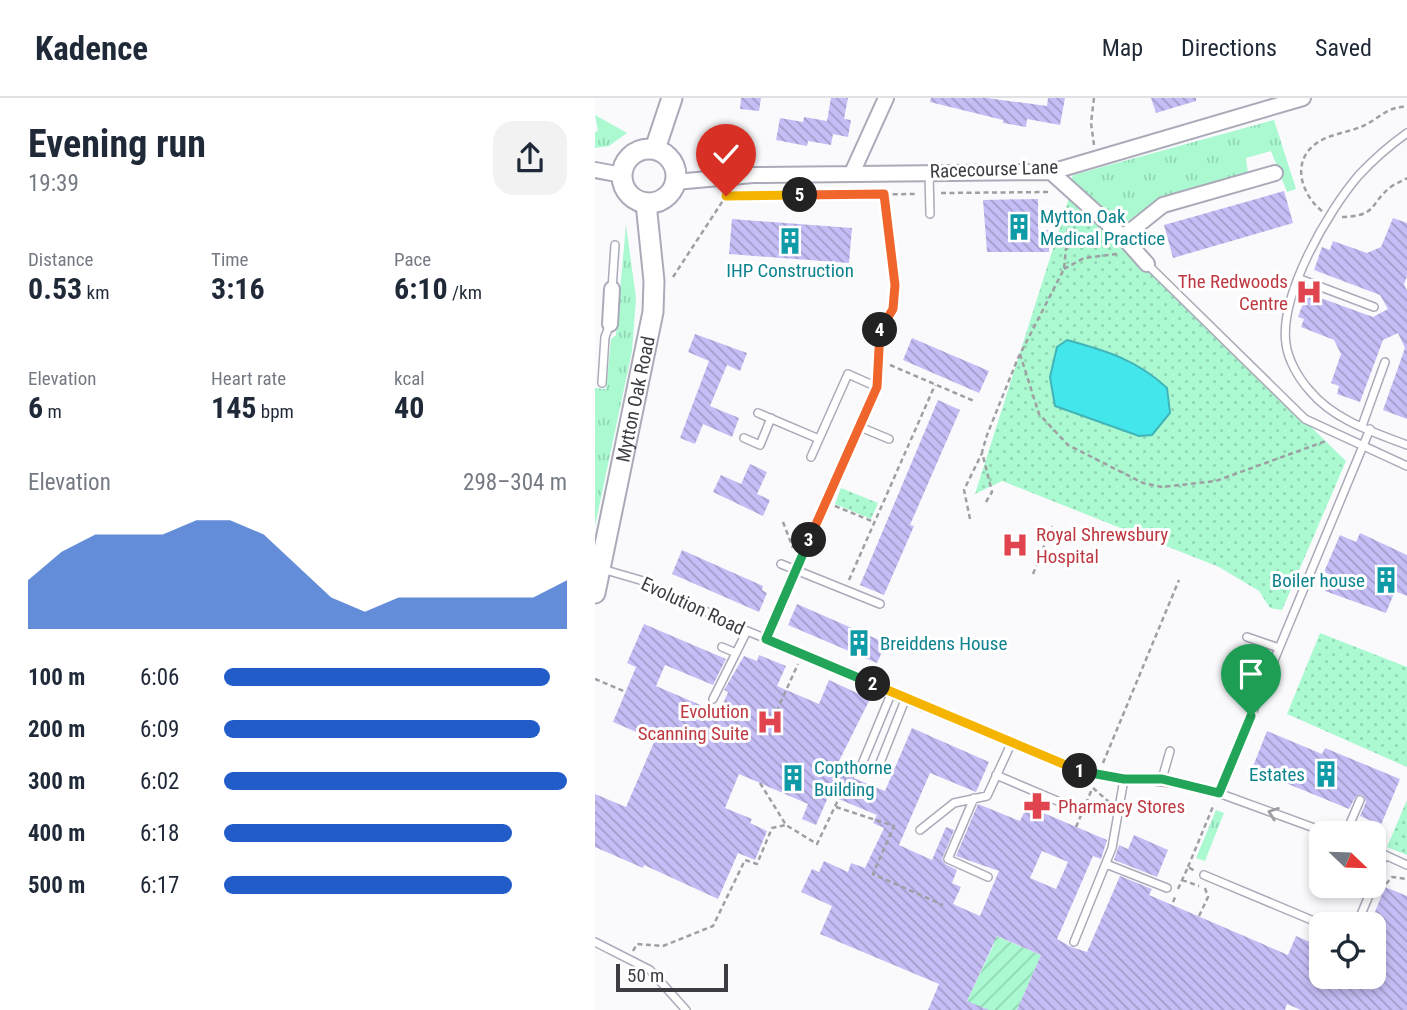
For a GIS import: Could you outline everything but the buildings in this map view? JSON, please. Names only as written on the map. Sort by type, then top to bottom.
[{"type":"main road","points":[[655,149],[672,98]]},
{"type":"main road","points":[[655,149],[669,158],[676,173],[675,181],[665,199],[646,204],[630,195],[622,176],[628,159],[635,152],[655,149]]},
{"type":"main road","name":"Mytton Oak Road","points":[[595,593],[653,312],[654,281],[646,204]]},
{"type":"street","points":[[852,173],[886,98]]},
{"type":"street","name":"Racecourse Lane","points":[[675,181],[753,175],[929,171],[1051,172],[1303,98]]},
{"type":"street","points":[[595,170],[622,176]]},
{"type":"street","points":[[1051,172],[1123,237],[1147,264]]},
{"type":"street","points":[[1123,237],[1163,205],[1275,173]]},
{"type":"street","points":[[610,324],[613,289]]},
{"type":"street","points":[[595,304],[611,305]]},
{"type":"lane","points":[[1407,133],[1359,175],[1314,245],[1287,317],[1286,344],[1294,368],[1309,391],[1324,405],[1342,418],[1407,444]]},
{"type":"lane","points":[[929,171],[930,214]]},
{"type":"lane","points":[[613,289],[615,245]]},
{"type":"lane","points":[[1147,264],[1305,419],[1407,466]]},
{"type":"lane","points":[[1300,279],[1374,307]]},
{"type":"lane","points":[[602,383],[605,337],[610,324]]},
{"type":"lane","points":[[766,639],[877,387],[881,360],[880,328]]},
{"type":"lane","points":[[1221,794],[1363,446],[1385,362]]},
{"type":"lane","points":[[811,457],[848,374],[877,387]]},
{"type":"lane","points":[[758,413],[819,439]]},
{"type":"lane","points":[[744,438],[759,444],[771,418]]},
{"type":"lane","points":[[860,427],[889,439]]},
{"type":"lane","points":[[781,564],[798,566],[880,604]]},
{"type":"lane","name":"Evolution Road","points":[[601,568],[640,580],[747,631],[854,674],[891,694],[1083,772],[1124,779],[1162,779],[1221,794],[1309,826]]},
{"type":"lane","points":[[713,699],[747,631]]},
{"type":"lane","points":[[1247,637],[1279,648]]},
{"type":"lane","points":[[722,647],[736,653]]},
{"type":"lane","points":[[891,694],[862,764],[868,770],[878,768],[905,700]]},
{"type":"lane","points":[[920,830],[954,803],[987,796],[1011,744]]},
{"type":"lane","points":[[1162,779],[1170,751]]},
{"type":"lane","points":[[996,775],[1067,805]]},
{"type":"lane","points":[[1074,942],[1106,864],[1122,803],[1124,779]]},
{"type":"lane","points":[[974,798],[948,859],[988,877]]},
{"type":"lane","points":[[1351,821],[1360,800]]},
{"type":"lane","points":[[1386,855],[1407,865]]},
{"type":"lane","points":[[1106,864],[1167,888]]},
{"type":"lane","points":[[1205,875],[1309,919]]},
{"type":"lane","points":[[595,942],[650,970],[686,1010]]},
{"type":"path","points":[[1094,98],[1091,123],[1097,159]]},
{"type":"path","points":[[880,328],[893,309],[895,285],[884,194]]},
{"type":"path","points":[[673,277],[726,196],[1076,196],[1067,228],[1064,269],[1020,354],[982,452],[964,490],[970,519]]},
{"type":"path","points":[[1064,269],[1084,258],[1134,250]]},
{"type":"path","points":[[1020,354],[1038,414],[1069,445],[1143,483],[1161,487],[1216,481],[1280,456],[1318,446],[1338,434]]},
{"type":"path","points":[[881,360],[974,401]]},
{"type":"path","points":[[845,590],[935,385]]},
{"type":"path","points":[[982,452],[992,492],[986,502]]},
{"type":"path","points":[[825,502],[874,523]]},
{"type":"path","points":[[783,522],[798,566]]},
{"type":"path","points":[[1033,575],[1052,526]]},
{"type":"path","points":[[1099,772],[1179,580]]},
{"type":"path","points":[[773,719],[798,664]]},
{"type":"path","points":[[595,679],[626,692]]},
{"type":"path","points":[[760,783],[786,825],[817,844],[862,764]]},
{"type":"path","points":[[1076,827],[1093,786]]},
{"type":"path","points":[[1173,902],[1216,800],[1221,794]]},
{"type":"path","points":[[836,807],[894,826],[873,873],[943,905]]},
{"type":"path","points":[[629,959],[637,944],[663,946],[713,926],[745,860],[757,864],[772,828],[786,825]]},
{"type":"path","points":[[1188,867],[1205,875]]},
{"type":"path","points":[[1386,885],[1392,877],[1407,880]]},
{"type":"path","points":[[1182,880],[1207,889],[1207,897],[1199,916]]},
{"type":"green space","points":[[595,115],[627,133],[609,146],[595,148],[595,132],[598,131]]},
{"type":"green space","points":[[1274,120],[1296,189],[1287,192],[1271,151],[1246,158],[1248,174],[1160,198],[1128,221],[1116,224],[1070,183],[1073,175]]},
{"type":"green space","points":[[1071,192],[1346,461],[1282,610],[1270,608],[1259,591],[1219,567],[1002,481],[975,494]]},
{"type":"green space","points":[[626,225],[636,298],[632,351],[595,526],[595,388],[606,389],[611,339],[616,335]]},
{"type":"green space","points":[[841,488],[878,503],[871,519],[835,504]]},
{"type":"green space","points":[[1320,633],[1407,667],[1407,767],[1287,714]]},
{"type":"green space","points":[[1407,800],[1407,855],[1387,847]]},
{"type":"green space","points":[[1216,810],[1224,813],[1205,861],[1196,858]]},
{"type":"green space","points":[[991,934],[1041,955],[1017,1010],[983,1010],[967,1001],[994,944],[988,940]]},
{"type":"water","points":[[1067,340],[1133,363],[1167,388],[1170,413],[1152,435],[1139,436],[1055,406],[1050,377],[1057,347]]},
{"type":"place","name":"Mytton Oak Medical Practice","points":[[1019,227]]},
{"type":"place","name":"IHP Construction","points":[[790,241]]},
{"type":"place","name":"The Redwoods Centre","points":[[1309,292]]},
{"type":"place","name":"Royal Shrewsbury Hospital","points":[[1015,545]]},
{"type":"place","name":"Boiler house","points":[[1386,580]]},
{"type":"place","name":"Breiddens House","points":[[859,643]]},
{"type":"place","name":"Evolution Scanning Suite","points":[[770,722]]},
{"type":"place","name":"Estates","points":[[1326,774]]},
{"type":"place","name":"Copthorne Building","points":[[793,778]]},
{"type":"place","name":"Pharmacy Stores","points":[[1037,806]]},
{"type":"route","points":[[726,196],[884,194],[894,262],[893,309],[880,328],[881,360],[877,387],[766,639],[854,674],[896,696],[1011,744],[1097,776],[1162,779],[1219,793],[1251,716]]}]
